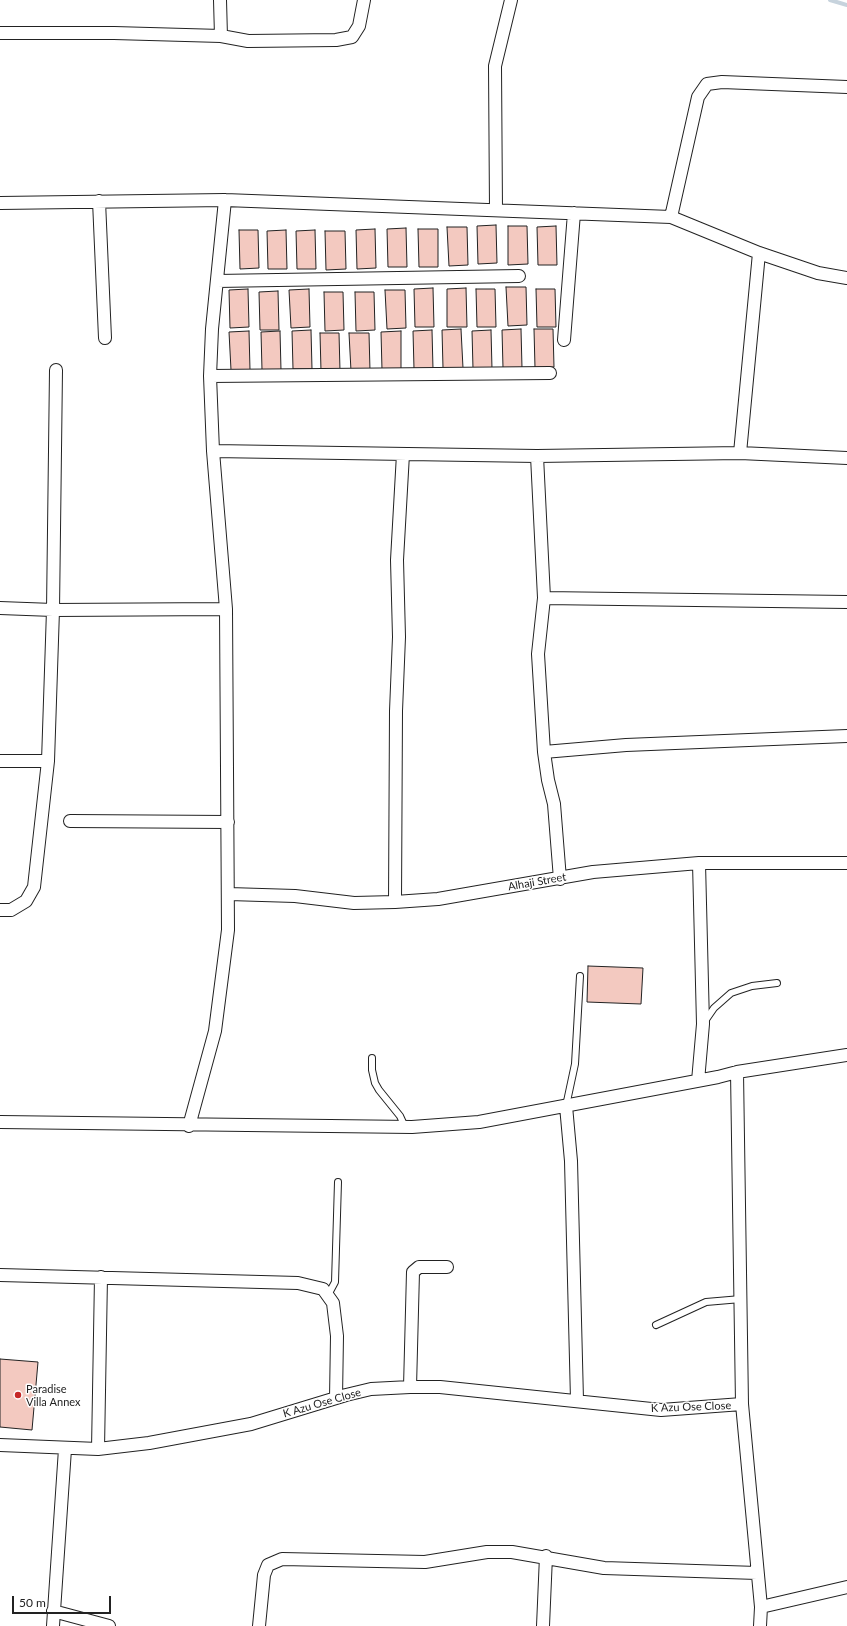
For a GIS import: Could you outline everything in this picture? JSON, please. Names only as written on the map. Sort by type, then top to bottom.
[{"type":"street","points":[[220,0],[221,36]]},
{"type":"street","points":[[0,33],[114,32],[221,36],[248,41],[336,40],[352,37],[359,26],[364,0]]},
{"type":"street","points":[[496,210],[495,66],[511,0]]},
{"type":"street","points":[[671,216],[698,97],[707,84],[722,82],[847,87]]},
{"type":"street","points":[[189,1126],[215,1031],[228,930],[229,894],[226,609],[213,451],[210,376],[212,329],[225,200]]},
{"type":"street","points":[[0,202],[225,200],[574,214],[671,216],[759,253],[818,273],[847,278]]},
{"type":"street","points":[[99,201],[105,338]]},
{"type":"street","points":[[564,340],[574,214]]},
{"type":"street","points":[[740,453],[759,253]]},
{"type":"street","points":[[217,281],[519,276]]},
{"type":"street","points":[[0,910],[11,910],[26,901],[34,887],[48,762],[53,610],[56,370]]},
{"type":"street","points":[[210,376],[550,373]]},
{"type":"street","points":[[213,451],[538,456],[740,453],[847,458]]},
{"type":"street","points":[[395,902],[396,711],[399,637],[397,560],[403,454]]},
{"type":"street","points":[[538,456],[544,598],[538,654],[544,752],[548,780],[554,804],[560,879]]},
{"type":"street","points":[[544,598],[847,602]]},
{"type":"street","points":[[0,608],[53,610],[226,609]]},
{"type":"street","points":[[544,752],[626,745],[847,736]]},
{"type":"street","points":[[0,761],[48,762]]},
{"type":"street","points":[[70,821],[228,822]]},
{"type":"street","points":[[698,1080],[703,1024],[699,863]]},
{"type":"street","name":"Alhaji Street","points":[[229,894],[295,896],[354,903],[395,902],[438,899],[594,872],[699,863],[847,863]]},
{"type":"street","points":[[0,1122],[405,1128],[480,1122],[737,1072],[847,1055]]},
{"type":"street","points":[[737,1072],[742,1404],[761,1607],[760,1626]]},
{"type":"street","points":[[566,1106],[571,1169],[577,1400]]},
{"type":"street","points":[[410,1387],[413,1272],[419,1267],[447,1267]]},
{"type":"street","points":[[0,1275],[298,1283],[323,1289],[333,1303],[337,1336],[336,1398]]},
{"type":"street","points":[[98,1448],[101,1277]]},
{"type":"street","name":"K Azu Ose Close","points":[[0,1445],[65,1449],[98,1448],[149,1443],[251,1424],[371,1389],[440,1387],[577,1400],[661,1410],[742,1404]]},
{"type":"street","points":[[53,1626],[65,1449]]},
{"type":"street","points":[[259,1626],[264,1576],[268,1564],[282,1560],[425,1562],[493,1552],[512,1552],[546,1556],[604,1568],[757,1573]]},
{"type":"street","points":[[543,1626],[546,1556]]},
{"type":"street","points":[[761,1607],[847,1587]]},
{"type":"street","points":[[53,1611],[109,1626]]},
{"type":"lane","points":[[566,1106],[575,1064],[580,976]]},
{"type":"lane","points":[[703,1024],[714,1008],[731,993],[752,986],[777,983]]},
{"type":"lane","points":[[372,1058],[372,1070],[379,1090],[400,1116],[405,1128]]},
{"type":"lane","points":[[328,1295],[335,1282],[338,1182]]},
{"type":"lane","points":[[656,1325],[706,1302],[741,1299]]},
{"type":"building","points":[[496,225],[497,263],[478,264],[477,226]]},
{"type":"building","points":[[508,226],[527,226],[528,264],[508,265]]},
{"type":"building","points":[[556,226],[557,265],[538,265],[537,227]]},
{"type":"building","points":[[447,227],[467,227],[468,265],[449,266]]},
{"type":"building","points":[[406,228],[407,267],[388,267],[387,229]]},
{"type":"building","points":[[375,229],[376,268],[357,269],[356,230]]},
{"type":"building","points":[[418,229],[438,229],[438,267],[419,267]]},
{"type":"building","points":[[239,230],[258,230],[259,268],[240,269]]},
{"type":"building","points":[[286,230],[287,269],[268,269],[267,231]]},
{"type":"building","points":[[315,230],[316,269],[297,269],[296,231]]},
{"type":"building","points":[[325,231],[345,231],[346,269],[326,270]]},
{"type":"building","points":[[506,287],[526,287],[527,325],[508,326]]},
{"type":"building","points":[[433,288],[434,327],[415,327],[414,289]]},
{"type":"building","points":[[466,288],[467,327],[447,327],[447,289]]},
{"type":"building","points":[[248,289],[249,327],[230,328],[229,290]]},
{"type":"building","points":[[309,289],[310,327],[291,328],[289,290]]},
{"type":"building","points":[[476,289],[495,289],[496,327],[477,327]]},
{"type":"building","points":[[536,289],[555,289],[556,327],[537,327]]},
{"type":"building","points":[[385,290],[405,290],[406,328],[387,329]]},
{"type":"building","points":[[278,291],[279,330],[260,330],[259,292]]},
{"type":"building","points":[[324,292],[343,292],[344,330],[325,331]]},
{"type":"building","points":[[355,292],[374,292],[375,330],[356,331]]},
{"type":"building","points":[[461,329],[463,368],[443,368],[442,330]]},
{"type":"building","points":[[521,329],[522,368],[503,368],[502,330]]},
{"type":"building","points":[[534,329],[553,329],[554,367],[535,368]]},
{"type":"building","points":[[311,330],[312,369],[293,369],[292,331]]},
{"type":"building","points":[[432,330],[433,369],[414,369],[413,331]]},
{"type":"building","points":[[491,330],[492,369],[473,369],[472,331]]},
{"type":"building","points":[[249,331],[250,370],[231,370],[229,332]]},
{"type":"building","points":[[280,331],[281,370],[262,370],[261,332]]},
{"type":"building","points":[[401,331],[401,370],[382,370],[381,332]]},
{"type":"building","points":[[320,333],[339,333],[340,371],[321,371]]},
{"type":"building","points":[[349,333],[369,333],[370,371],[351,371]]},
{"type":"building","points":[[588,966],[643,968],[641,1004],[587,1002]]},
{"type":"building","name":"Paradise Villa Annex","points":[[0,1359],[38,1362],[32,1430],[0,1427]]},
{"type":"waterway","points":[[830,0],[847,5]]},
{"type":"place","name":"Paradise Villa Annex","points":[[18,1395]]}]
